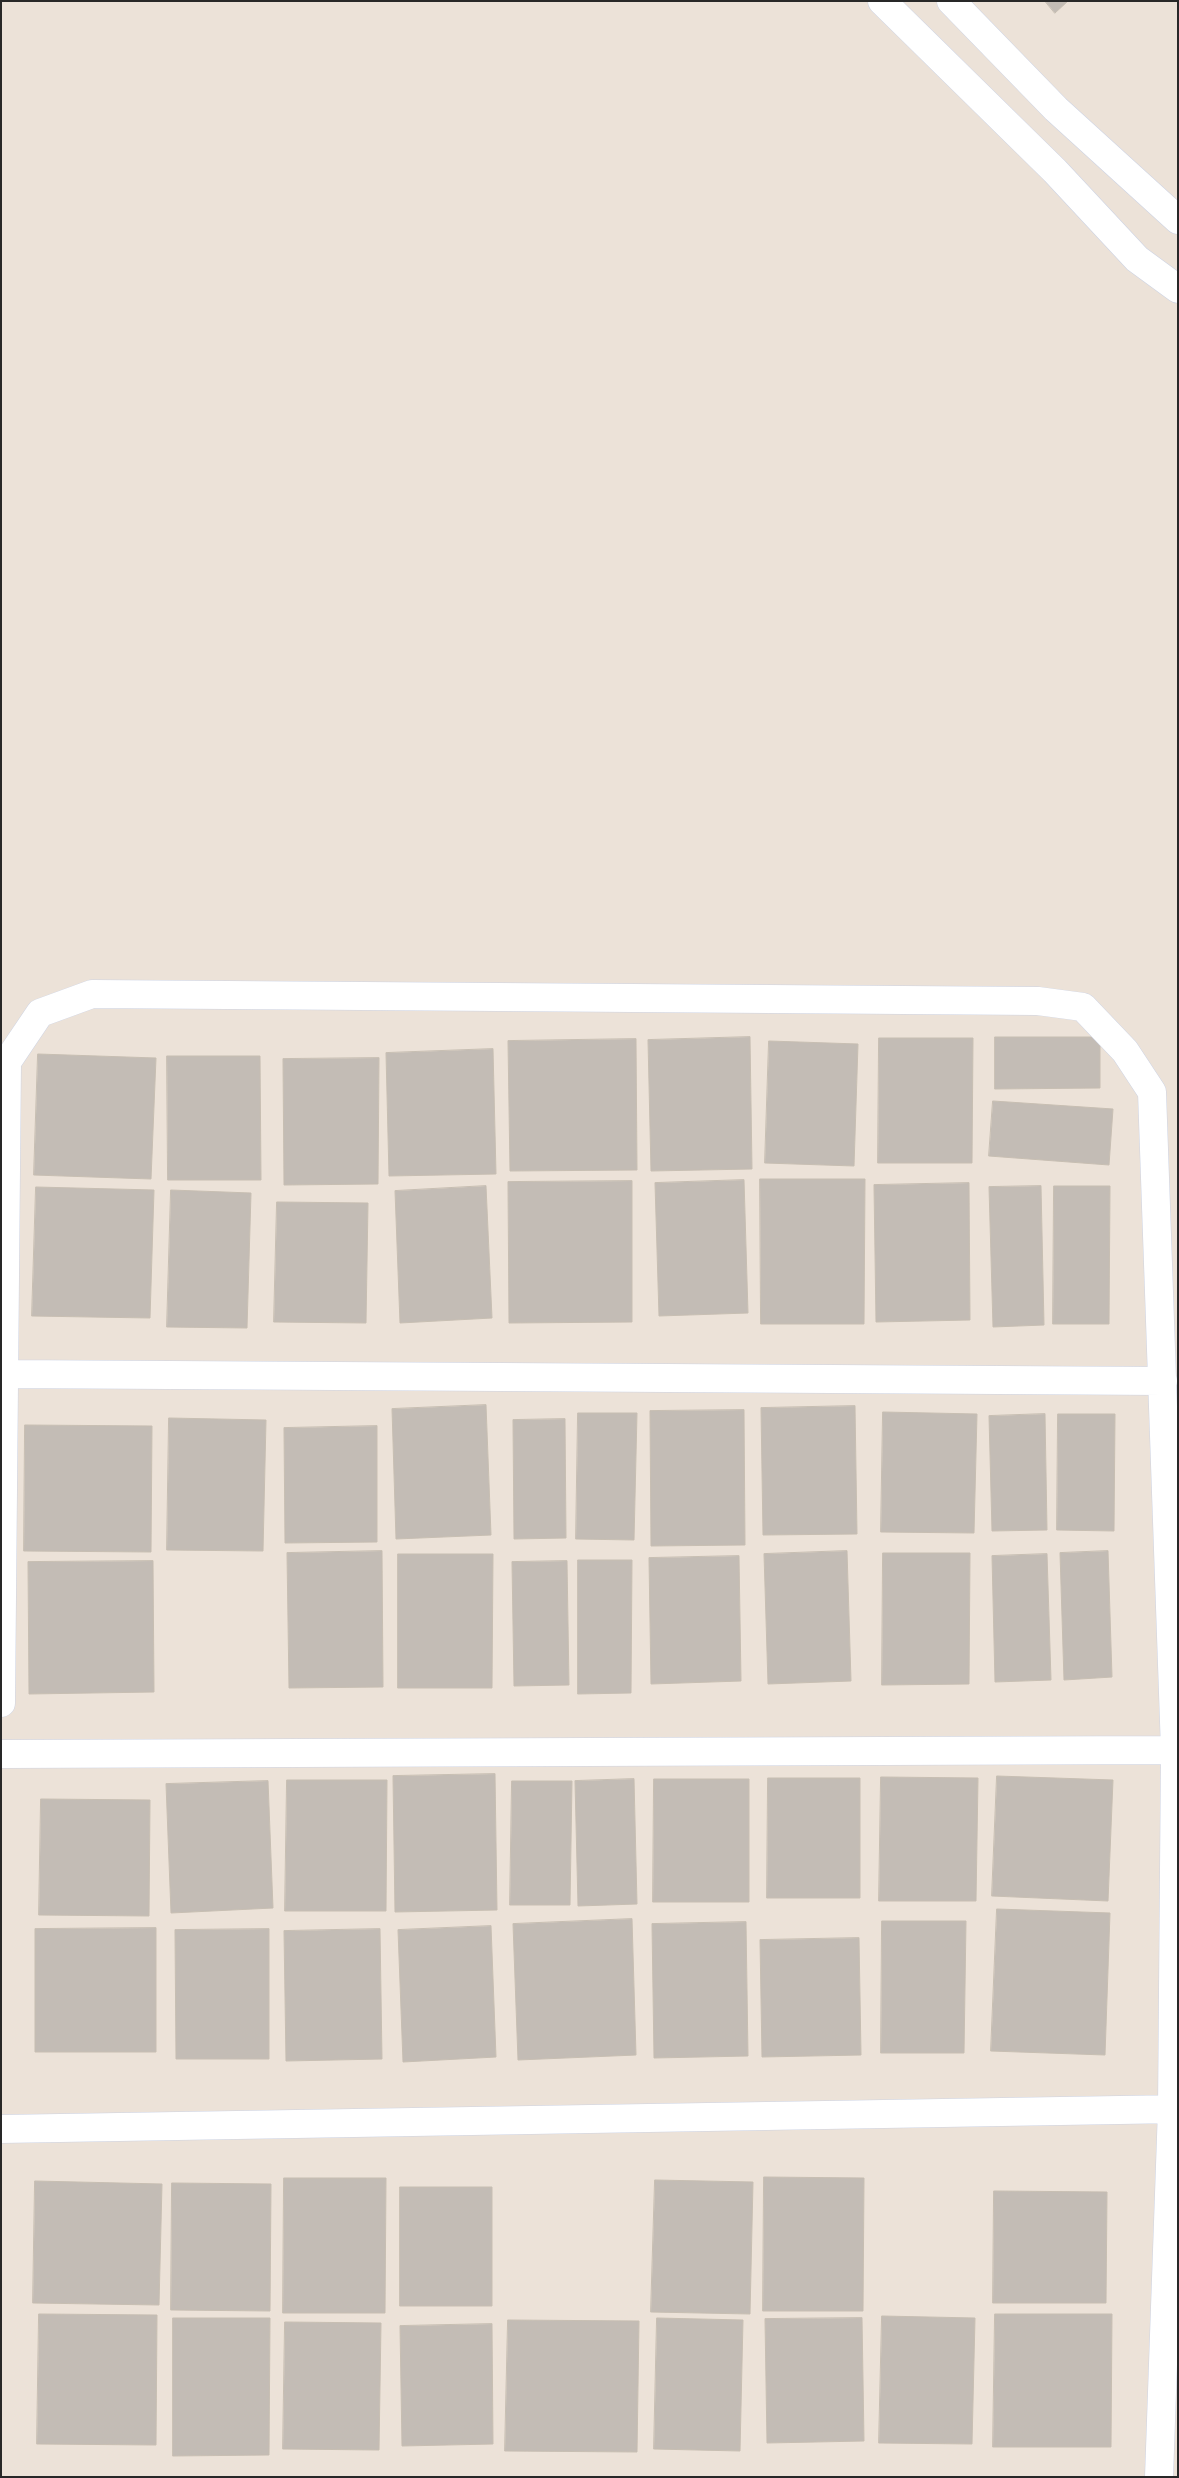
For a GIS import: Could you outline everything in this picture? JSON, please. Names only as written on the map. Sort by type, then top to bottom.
[{"type":"street","points":[[882,1],[1055,171],[1137,259],[1178,289]]},
{"type":"street","points":[[951,1],[1056,109],[1178,220]]},
{"type":"street","points":[[1,1703],[6,1062],[40,1013],[92,994],[1028,1001],[1083,1006],[1125,1051],[1152,1092],[1175,1750],[1175,2109],[1159,2477]]},
{"type":"street","points":[[4,1374],[1163,1381]]},
{"type":"street","points":[[1,1754],[1175,1750]]},
{"type":"street","points":[[1,2130],[1175,2109]]},
{"type":"building","points":[[1045,1],[1068,1],[1055,13]]},
{"type":"building","points":[[750,1037],[752,1169],[651,1171],[648,1040]]},
{"type":"building","points":[[995,1037],[1100,1037],[1100,1088],[995,1089]]},
{"type":"building","points":[[879,1038],[973,1038],[972,1163],[878,1163]]},
{"type":"building","points":[[636,1039],[637,1170],[510,1171],[508,1041]]},
{"type":"building","points":[[769,1041],[858,1044],[854,1166],[765,1163]]},
{"type":"building","points":[[493,1049],[496,1174],[389,1176],[386,1053]]},
{"type":"building","points":[[38,1054],[156,1058],[151,1179],[34,1175]]},
{"type":"building","points":[[167,1056],[260,1056],[261,1180],[168,1180]]},
{"type":"building","points":[[379,1058],[378,1184],[284,1185],[283,1059]]},
{"type":"building","points":[[993,1101],[1113,1109],[1109,1165],[989,1156]]},
{"type":"building","points":[[760,1179],[865,1179],[864,1324],[761,1324]]},
{"type":"building","points":[[744,1180],[748,1313],[659,1316],[655,1183]]},
{"type":"building","points":[[632,1181],[632,1322],[509,1323],[508,1182]]},
{"type":"building","points":[[969,1183],[970,1320],[876,1322],[874,1185]]},
{"type":"building","points":[[486,1186],[492,1318],[400,1323],[395,1191]]},
{"type":"building","points":[[1041,1186],[1044,1325],[993,1327],[989,1187]]},
{"type":"building","points":[[1054,1186],[1110,1186],[1109,1324],[1053,1324]]},
{"type":"building","points":[[36,1187],[154,1190],[150,1318],[32,1316]]},
{"type":"building","points":[[171,1190],[251,1193],[247,1328],[167,1327]]},
{"type":"building","points":[[277,1202],[368,1203],[366,1323],[274,1322]]},
{"type":"building","points":[[486,1405],[491,1535],[396,1539],[392,1409]]},
{"type":"building","points":[[855,1406],[857,1534],[763,1535],[761,1408]]},
{"type":"building","points":[[744,1410],[745,1545],[651,1546],[650,1411]]},
{"type":"building","points":[[883,1412],[977,1414],[974,1533],[881,1532]]},
{"type":"building","points":[[578,1413],[637,1413],[634,1540],[576,1539]]},
{"type":"building","points":[[1045,1414],[1047,1530],[992,1531],[989,1416]]},
{"type":"building","points":[[1058,1414],[1115,1414],[1114,1531],[1057,1530]]},
{"type":"building","points":[[169,1418],[266,1420],[263,1551],[167,1550]]},
{"type":"building","points":[[565,1419],[566,1538],[514,1539],[513,1420]]},
{"type":"building","points":[[25,1425],[152,1426],[151,1552],[24,1551]]},
{"type":"building","points":[[377,1426],[377,1542],[285,1543],[284,1428]]},
{"type":"building","points":[[382,1551],[383,1687],[289,1688],[287,1553]]},
{"type":"building","points":[[847,1551],[851,1681],[768,1684],[764,1554]]},
{"type":"building","points":[[1108,1551],[1112,1677],[1064,1680],[1060,1553]]},
{"type":"building","points":[[883,1553],[970,1553],[969,1684],[882,1685]]},
{"type":"building","points":[[398,1554],[493,1554],[492,1688],[398,1688]]},
{"type":"building","points":[[1047,1554],[1051,1680],[995,1682],[992,1556]]},
{"type":"building","points":[[739,1556],[741,1681],[651,1684],[649,1558]]},
{"type":"building","points":[[578,1560],[632,1560],[631,1693],[578,1694]]},
{"type":"building","points":[[153,1561],[154,1692],[29,1694],[28,1562]]},
{"type":"building","points":[[567,1561],[569,1685],[514,1686],[512,1562]]},
{"type":"building","points":[[495,1774],[497,1910],[395,1912],[393,1776]]},
{"type":"building","points":[[997,1776],[1113,1780],[1108,1901],[992,1896]]},
{"type":"building","points":[[881,1777],[978,1778],[976,1901],[879,1901]]},
{"type":"building","points":[[768,1778],[860,1778],[860,1898],[767,1898]]},
{"type":"building","points":[[634,1779],[637,1904],[578,1906],[575,1781]]},
{"type":"building","points":[[654,1779],[749,1779],[749,1902],[653,1902]]},
{"type":"building","points":[[287,1780],[387,1780],[386,1911],[285,1911]]},
{"type":"building","points":[[268,1781],[273,1908],[171,1913],[166,1784]]},
{"type":"building","points":[[512,1781],[572,1781],[570,1905],[510,1905]]},
{"type":"building","points":[[41,1799],[150,1800],[149,1916],[39,1915]]},
{"type":"building","points":[[997,1909],[1110,1913],[1105,2055],[991,2051]]},
{"type":"building","points":[[632,1919],[636,2055],[518,2060],[513,1924]]},
{"type":"building","points":[[882,1921],[966,1921],[964,2053],[881,2053]]},
{"type":"building","points":[[746,1922],[748,2056],[654,2058],[652,1924]]},
{"type":"building","points":[[491,1926],[496,2057],[403,2062],[398,1930]]},
{"type":"building","points":[[156,1928],[156,2052],[35,2052],[35,1929]]},
{"type":"building","points":[[269,1929],[269,2059],[176,2059],[175,1930]]},
{"type":"building","points":[[380,1929],[382,2059],[286,2061],[284,1931]]},
{"type":"building","points":[[859,1938],[861,2055],[762,2057],[760,1940]]},
{"type":"building","points":[[764,2177],[864,2178],[863,2311],[763,2311]]},
{"type":"building","points":[[284,2178],[386,2178],[385,2313],[283,2313]]},
{"type":"building","points":[[655,2180],[753,2182],[750,2314],[651,2312]]},
{"type":"building","points":[[35,2181],[162,2184],[159,2305],[33,2303]]},
{"type":"building","points":[[172,2183],[271,2184],[270,2311],[171,2310]]},
{"type":"building","points":[[400,2187],[492,2187],[492,2306],[400,2306]]},
{"type":"building","points":[[994,2191],[1107,2192],[1106,2303],[993,2303]]},
{"type":"building","points":[[39,2314],[157,2315],[156,2445],[37,2444]]},
{"type":"building","points":[[995,2314],[1112,2314],[1111,2447],[993,2447]]},
{"type":"building","points":[[882,2316],[975,2318],[972,2444],[879,2443]]},
{"type":"building","points":[[173,2318],[270,2318],[269,2455],[173,2456]]},
{"type":"building","points":[[657,2318],[743,2320],[740,2451],[654,2449]]},
{"type":"building","points":[[862,2318],[864,2441],[767,2443],[765,2319]]},
{"type":"building","points":[[508,2320],[639,2321],[637,2452],[505,2451]]},
{"type":"building","points":[[285,2322],[381,2323],[379,2450],[283,2449]]},
{"type":"building","points":[[492,2324],[493,2444],[402,2446],[400,2326]]}]
